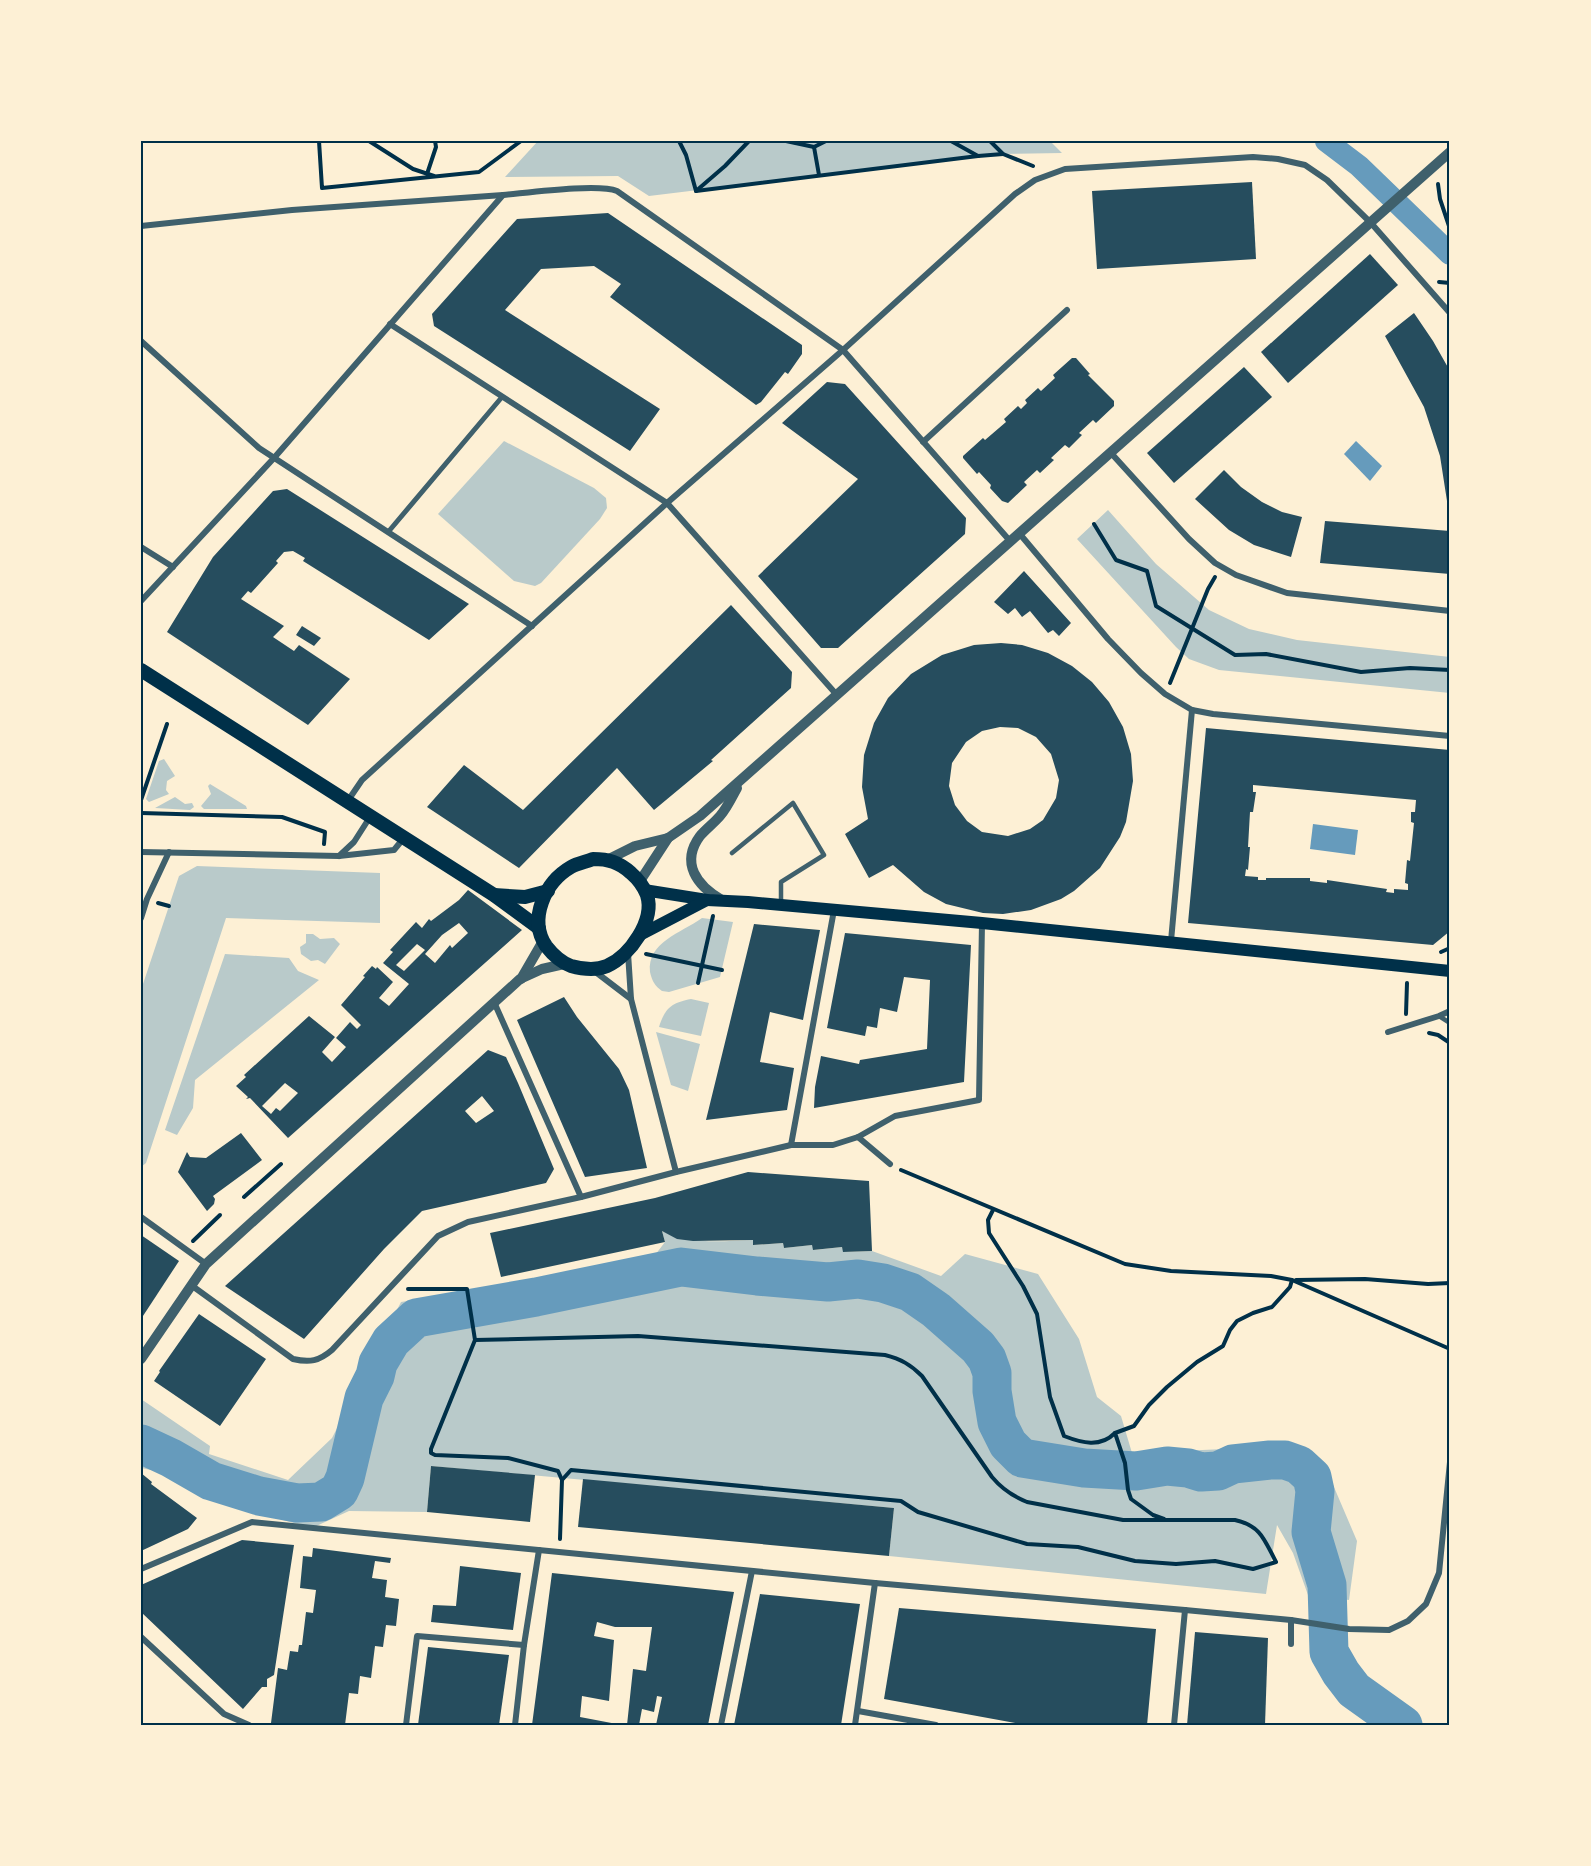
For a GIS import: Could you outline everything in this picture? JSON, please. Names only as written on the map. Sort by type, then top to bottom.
[{"type":"main road","points":[[141,670],[494,896],[541,934]]},
{"type":"main road","points":[[593,859],[609,859],[626,869],[642,885],[647,896],[648,912],[638,936],[628,950],[607,966],[592,970],[564,964],[552,954],[541,934],[538,913],[554,882],[571,867],[593,859]]},
{"type":"main road","points":[[642,885],[715,900],[1171,941],[1450,971]]},
{"type":"main road","points":[[494,896],[525,897],[548,891]]},
{"type":"main road","points":[[638,936],[715,900]]},
{"type":"street","points":[[609,859],[635,846],[668,838],[700,816],[1450,152]]},
{"type":"street","points":[[347,803],[362,780],[667,503],[843,350],[1016,194],[1035,180],[1050,173],[1086,167],[1253,157],[1278,159],[1305,165],[1320,175],[1371,223],[1450,313]]},
{"type":"street","points":[[141,226],[292,210],[564,190],[612,189],[843,350],[1010,541]]},
{"type":"street","points":[[141,601],[274,458],[503,195]]},
{"type":"street","points":[[923,442],[1067,310]]},
{"type":"street","points":[[390,324],[667,503],[836,694]]},
{"type":"street","points":[[141,341],[259,448],[532,626]]},
{"type":"street","points":[[389,531],[502,397]]},
{"type":"street","points":[[1111,453],[1189,539],[1221,566],[1236,575],[1287,593],[1450,611]]},
{"type":"street","points":[[1019,533],[1108,639],[1133,665],[1165,694],[1192,710],[1450,736]]},
{"type":"street","points":[[141,547],[173,567]]},
{"type":"street","points":[[1171,941],[1192,710]]},
{"type":"street","points":[[715,900],[699,883],[691,860],[694,847],[700,836],[721,814],[743,779]]},
{"type":"street","points":[[339,856],[354,842],[370,817]]},
{"type":"street","points":[[642,885],[668,838]]},
{"type":"street","points":[[141,852],[339,856],[394,850],[403,839]]},
{"type":"street","points":[[141,918],[147,899],[169,852]]},
{"type":"street","points":[[791,1145],[834,910]]},
{"type":"street","points":[[191,1285],[293,1359],[308,1362],[322,1359],[438,1236],[468,1222],[581,1197],[791,1145],[833,1145],[858,1137],[896,1116],[978,1100],[982,923]]},
{"type":"street","points":[[520,979],[541,934]]},
{"type":"street","points":[[628,950],[631,999],[676,1172]]},
{"type":"street","points":[[141,1359],[206,1264],[520,979],[542,969],[564,964]]},
{"type":"street","points":[[592,970],[631,999]]},
{"type":"street","points":[[494,1002],[581,1197]]},
{"type":"street","points":[[1388,1032],[1450,1011]]},
{"type":"street","points":[[858,1137],[890,1164]]},
{"type":"street","points":[[141,1217],[206,1264]]},
{"type":"street","points":[[141,1569],[252,1522],[875,1583],[1291,1620],[1349,1629],[1389,1630],[1408,1621],[1426,1604],[1439,1573],[1450,1462]]},
{"type":"street","points":[[515,1725],[524,1645],[539,1550]]},
{"type":"street","points":[[721,1725],[752,1571]]},
{"type":"street","points":[[855,1725],[875,1583]]},
{"type":"street","points":[[1174,1725],[1185,1610]]},
{"type":"street","points":[[1291,1620],[1291,1644]]},
{"type":"street","points":[[406,1725],[417,1636],[524,1645]]},
{"type":"street","points":[[141,1637],[224,1714],[249,1725]]},
{"type":"street","points":[[858,1711],[936,1725]]},
{"type":"lane","points":[[732,853],[794,803],[824,855],[781,882],[781,905]]},
{"type":"lane","points":[[1439,1016],[1450,1023]]},
{"type":"path","points":[[319,141],[322,188],[480,172],[521,141]]},
{"type":"path","points":[[369,141],[413,169],[436,176]]},
{"type":"path","points":[[427,174],[436,147],[435,141]]},
{"type":"path","points":[[679,141],[696,191]]},
{"type":"path","points":[[696,191],[749,141]]},
{"type":"path","points":[[786,141],[814,147],[826,141]]},
{"type":"path","points":[[951,141],[978,156]]},
{"type":"path","points":[[990,141],[1003,154],[1050,173]]},
{"type":"path","points":[[814,147],[819,176]]},
{"type":"path","points":[[696,191],[1003,154]]},
{"type":"path","points":[[1437,164],[1440,199],[1450,230]]},
{"type":"path","points":[[1094,524],[1116,560],[1148,571],[1155,606],[1234,655],[1266,654],[1361,672],[1410,668],[1450,670]]},
{"type":"path","points":[[1170,683],[1208,589],[1221,566]]},
{"type":"path","points":[[141,800],[167,724]]},
{"type":"path","points":[[141,813],[282,817],[325,832],[324,851]]},
{"type":"path","points":[[698,983],[715,900]]},
{"type":"path","points":[[1436,953],[1450,948]]},
{"type":"path","points":[[628,950],[722,970]]},
{"type":"path","points":[[1407,966],[1406,1013],[1409,1035],[1425,1032],[1438,1035],[1450,1042]]},
{"type":"path","points":[[244,1197],[281,1164]]},
{"type":"path","points":[[898,1169],[1125,1264],[1171,1271],[1271,1275],[1292,1280],[1450,1349]]},
{"type":"path","points":[[993,1210],[988,1221],[989,1233],[1023,1286],[1037,1314],[1050,1397],[1064,1436],[1079,1442],[1107,1441],[1115,1433],[1134,1426],[1167,1387],[1197,1362],[1223,1346],[1237,1321],[1252,1313],[1272,1307],[1286,1292],[1292,1280]]},
{"type":"path","points":[[192,1241],[220,1215]]},
{"type":"path","points":[[1292,1280],[1365,1279],[1450,1283]]},
{"type":"path","points":[[389,1289],[464,1289],[468,1292],[476,1340],[431,1453],[508,1458],[558,1471],[562,1480],[560,1553]]},
{"type":"path","points":[[476,1340],[638,1336],[892,1357],[912,1366],[922,1376],[992,1477],[1007,1492],[1027,1502],[1123,1520],[1235,1520],[1249,1523],[1261,1532],[1276,1562],[1253,1569],[1215,1562],[1176,1564],[1135,1561],[1078,1547],[1027,1545],[918,1512],[901,1501],[571,1470],[562,1480]]},
{"type":"path","points":[[1115,1433],[1125,1463],[1131,1498],[1153,1515],[1168,1521]]},
{"type":"shaded area","points":[[538,141],[1050,141],[1062,153],[995,154],[649,196],[618,176],[505,177]]},
{"type":"shaded area","points":[[504,441],[594,488],[606,498],[607,508],[600,519],[541,583],[535,586],[514,581],[438,514]]},
{"type":"shaded area","points":[[1108,510],[1156,564],[1209,610],[1249,629],[1297,640],[1450,657],[1450,693],[1219,670],[1189,659],[1077,539]]},
{"type":"shaded area","points":[[164,759],[175,776],[167,781],[166,790],[169,794],[149,802],[146,799],[159,761]]},
{"type":"shaded area","points":[[210,784],[246,806],[247,809],[204,809],[201,806],[211,794],[208,786]]},
{"type":"shaded area","points":[[175,797],[185,804],[192,803],[194,807],[190,810],[155,808]]},
{"type":"shaded area","points":[[197,866],[380,873],[380,923],[226,918],[146,1163],[141,1167],[141,990],[179,876]]},
{"type":"shaded area","points":[[702,918],[733,922],[720,977],[669,992],[662,991],[654,983],[650,972],[654,953],[667,939]]},
{"type":"shaded area","points":[[306,934],[313,934],[320,939],[334,938],[340,944],[325,964],[318,960],[311,961],[301,954],[300,947],[306,943]]},
{"type":"shaded area","points":[[225,954],[289,958],[298,971],[319,980],[195,1080],[193,1108],[177,1135],[165,1130]]},
{"type":"shaded area","points":[[691,999],[709,1003],[701,1036],[659,1027],[670,1007],[678,1002]]},
{"type":"shaded area","points":[[656,1032],[700,1044],[688,1091],[671,1085]]},
{"type":"shaded area","points":[[662,1231],[695,1240],[753,1240],[753,1245],[783,1243],[784,1248],[812,1245],[814,1250],[842,1247],[844,1252],[872,1251],[941,1276],[965,1254],[1038,1274],[1079,1339],[1097,1397],[1121,1416],[1132,1453],[1298,1446],[1325,1466],[1357,1541],[1349,1600],[1308,1595],[1293,1553],[1277,1525],[1266,1594],[889,1556],[894,1508],[431,1466],[427,1512],[349,1511],[312,1528],[232,1506],[182,1476],[141,1468],[141,1399],[210,1446],[209,1454],[288,1480],[332,1438],[401,1302],[468,1291],[496,1289],[652,1259],[665,1242]]},
{"type":"water","points":[[1356,441],[1382,466],[1370,481],[1344,454]]},
{"type":"water","points":[[1313,824],[1358,830],[1355,855],[1310,849]]},
{"type":"building","points":[[1252,182],[1256,259],[1097,269],[1092,191]]},
{"type":"building","points":[[608,213],[802,345],[802,354],[788,374],[785,372],[761,402],[756,405],[610,297],[621,284],[594,266],[541,269],[505,310],[660,409],[630,451],[434,326],[432,314],[517,219]]},
{"type":"building","points":[[1370,254],[1398,285],[1288,383],[1261,352]]},
{"type":"building","points":[[1414,313],[1450,371],[1450,500],[1447,501],[1440,456],[1424,407],[1385,336]]},
{"type":"building","points":[[1072,358],[1076,358],[1090,374],[1088,375],[1114,401],[1114,406],[1096,423],[1093,420],[1079,433],[1082,435],[1069,448],[1065,445],[1040,473],[1037,470],[1024,482],[1027,485],[1008,503],[1002,501],[990,488],[991,485],[979,472],[977,474],[963,456],[1006,422],[1004,419],[1018,406],[1021,409],[1027,403],[1025,400],[1038,388],[1041,391],[1055,378],[1053,375]]},
{"type":"building","points":[[1244,367],[1272,397],[1174,483],[1147,453]]},
{"type":"building","points":[[827,382],[845,384],[966,518],[965,534],[838,648],[821,648],[758,576],[858,479],[782,423]]},
{"type":"building","points":[[1224,470],[1241,487],[1262,502],[1282,512],[1302,517],[1291,557],[1254,545],[1229,530],[1195,499]]},
{"type":"building","points":[[287,489],[469,604],[429,640],[303,561],[305,558],[293,551],[284,552],[276,561],[278,563],[251,593],[248,591],[241,599],[284,626],[273,637],[294,651],[299,645],[350,679],[308,725],[167,632],[213,557],[273,491]]},
{"type":"building","points":[[1325,521],[1450,531],[1450,574],[1320,563]]},
{"type":"building","points":[[1024,571],[1071,623],[1059,636],[1053,630],[1048,633],[1030,611],[1022,617],[1015,608],[1008,614],[994,602]]},
{"type":"building","points":[[731,605],[792,672],[791,688],[711,760],[713,761],[654,810],[617,768],[519,868],[427,807],[464,765],[523,810]]},
{"type":"building","points":[[302,626],[321,638],[314,646],[296,635]]},
{"type":"building","points":[[1001,643],[1022,645],[1048,653],[1072,666],[1092,682],[1109,702],[1123,727],[1131,754],[1133,781],[1126,822],[1120,837],[1100,868],[1074,891],[1061,899],[1031,910],[1003,914],[983,913],[946,904],[924,892],[893,865],[869,878],[845,834],[868,819],[862,787],[864,755],[874,723],[888,698],[911,674],[942,655],[974,645]],"holes":[[[1000,727],[1018,728],[1036,737],[1051,754],[1059,780],[1056,798],[1043,820],[1030,829],[1008,836],[982,832],[967,821],[955,805],[949,786],[952,763],[966,742],[982,731]]]},
{"type":"building","points":[[1206,728],[1450,750],[1450,931],[1433,945],[1188,923]],"holes":[[[1253,785],[1416,800],[1415,812],[1411,812],[1411,822],[1414,823],[1410,861],[1407,860],[1405,883],[1408,884],[1408,890],[1394,889],[1394,893],[1386,892],[1387,889],[1327,880],[1327,883],[1310,881],[1310,878],[1258,880],[1258,877],[1245,876],[1246,869],[1248,870],[1250,847],[1248,847],[1250,812],[1253,812],[1256,792],[1253,792]]]},
{"type":"building","points":[[468,890],[522,930],[288,1138],[250,1098],[246,1099],[248,1097],[236,1086],[246,1077],[244,1075],[309,1016],[335,1037],[322,1052],[332,1062],[346,1047],[336,1038],[350,1022],[357,1029],[361,1025],[341,1005],[365,977],[363,976],[372,966],[376,969],[377,967],[393,982],[379,998],[389,1006],[409,984],[383,963],[393,952],[390,950],[416,922],[422,928],[429,919],[431,921],[459,900]],"holes":[[[459,923],[468,933],[452,948],[450,945],[435,963],[425,954],[442,935]],[[417,944],[425,950],[404,971],[396,965]],[[285,1083],[298,1093],[280,1111],[276,1108],[271,1114],[262,1106]]]},
{"type":"building","points":[[754,924],[820,930],[803,1020],[770,1012],[760,1062],[794,1068],[787,1110],[706,1120]]},
{"type":"building","points":[[845,933],[971,945],[964,1082],[814,1108],[815,1087],[821,1056],[859,1064],[860,1060],[927,1049],[930,980],[904,977],[897,1012],[880,1008],[877,1028],[867,1026],[865,1036],[827,1028]]},
{"type":"building","points":[[564,997],[577,1017],[619,1069],[629,1090],[647,1168],[585,1177],[517,1020]]},
{"type":"building","points":[[488,1050],[506,1057],[554,1169],[546,1183],[422,1211],[384,1249],[304,1339],[225,1286]],"holes":[[[482,1096],[494,1111],[476,1123],[465,1111]]]},
{"type":"building","points":[[241,1133],[262,1160],[213,1196],[214,1204],[207,1211],[178,1172],[187,1152],[190,1157],[206,1158]]},
{"type":"building","points":[[748,1172],[869,1181],[872,1251],[843,1252],[842,1247],[813,1250],[812,1245],[784,1248],[783,1243],[753,1245],[753,1240],[693,1241],[677,1239],[662,1231],[665,1242],[501,1277],[490,1233],[655,1198]]},
{"type":"building","points":[[141,1235],[179,1261],[141,1319]]},
{"type":"building","points":[[199,1314],[266,1359],[220,1426],[154,1381]]},
{"type":"building","points":[[431,1466],[535,1475],[530,1522],[427,1512]]},
{"type":"building","points":[[141,1473],[152,1482],[151,1484],[197,1518],[188,1529],[141,1551]]},
{"type":"building","points":[[583,1479],[894,1508],[889,1556],[578,1527]]},
{"type":"building","points":[[242,1540],[294,1545],[274,1675],[267,1679],[267,1687],[262,1687],[243,1709],[141,1612],[141,1585]]},
{"type":"building","points":[[313,1548],[391,1558],[390,1563],[375,1561],[372,1578],[387,1580],[385,1597],[399,1599],[396,1626],[386,1625],[383,1647],[375,1646],[371,1678],[360,1676],[358,1694],[349,1693],[345,1725],[271,1723],[278,1668],[287,1670],[290,1651],[298,1652],[299,1645],[302,1645],[306,1612],[313,1613],[316,1590],[300,1588],[303,1556],[312,1557]]},
{"type":"building","points":[[460,1566],[521,1573],[513,1630],[431,1622],[433,1605],[456,1606]]},
{"type":"building","points":[[552,1573],[734,1592],[708,1725],[656,1725],[662,1697],[657,1696],[654,1712],[642,1709],[639,1725],[627,1725],[633,1669],[646,1671],[652,1627],[615,1627],[597,1622],[594,1636],[614,1640],[609,1701],[582,1696],[580,1717],[622,1725],[532,1725]]},
{"type":"building","points":[[760,1594],[860,1604],[841,1725],[734,1725]]},
{"type":"building","points":[[899,1608],[1156,1629],[1147,1725],[1026,1725],[884,1699]]},
{"type":"building","points":[[1195,1632],[1268,1638],[1265,1725],[1187,1725]]},
{"type":"building","points":[[428,1647],[509,1655],[499,1725],[418,1725]]},
{"type":"waterway","points":[[1326,141],[1359,166],[1450,254]]},
{"type":"waterway","points":[[141,1444],[211,1481],[259,1496],[297,1503],[321,1502],[339,1491],[345,1478],[364,1398],[375,1376],[378,1363],[391,1341],[416,1318],[536,1297],[681,1267],[828,1282],[858,1279],[883,1283],[910,1292],[936,1310],[978,1347],[987,1359],[992,1373],[992,1391],[997,1422],[1008,1444],[1022,1458],[1084,1468],[1136,1471],[1167,1466],[1201,1472],[1218,1471],[1233,1464],[1270,1460],[1285,1460],[1299,1465],[1312,1477],[1315,1491],[1311,1532],[1327,1585],[1329,1652],[1354,1690],[1403,1725]]}]
